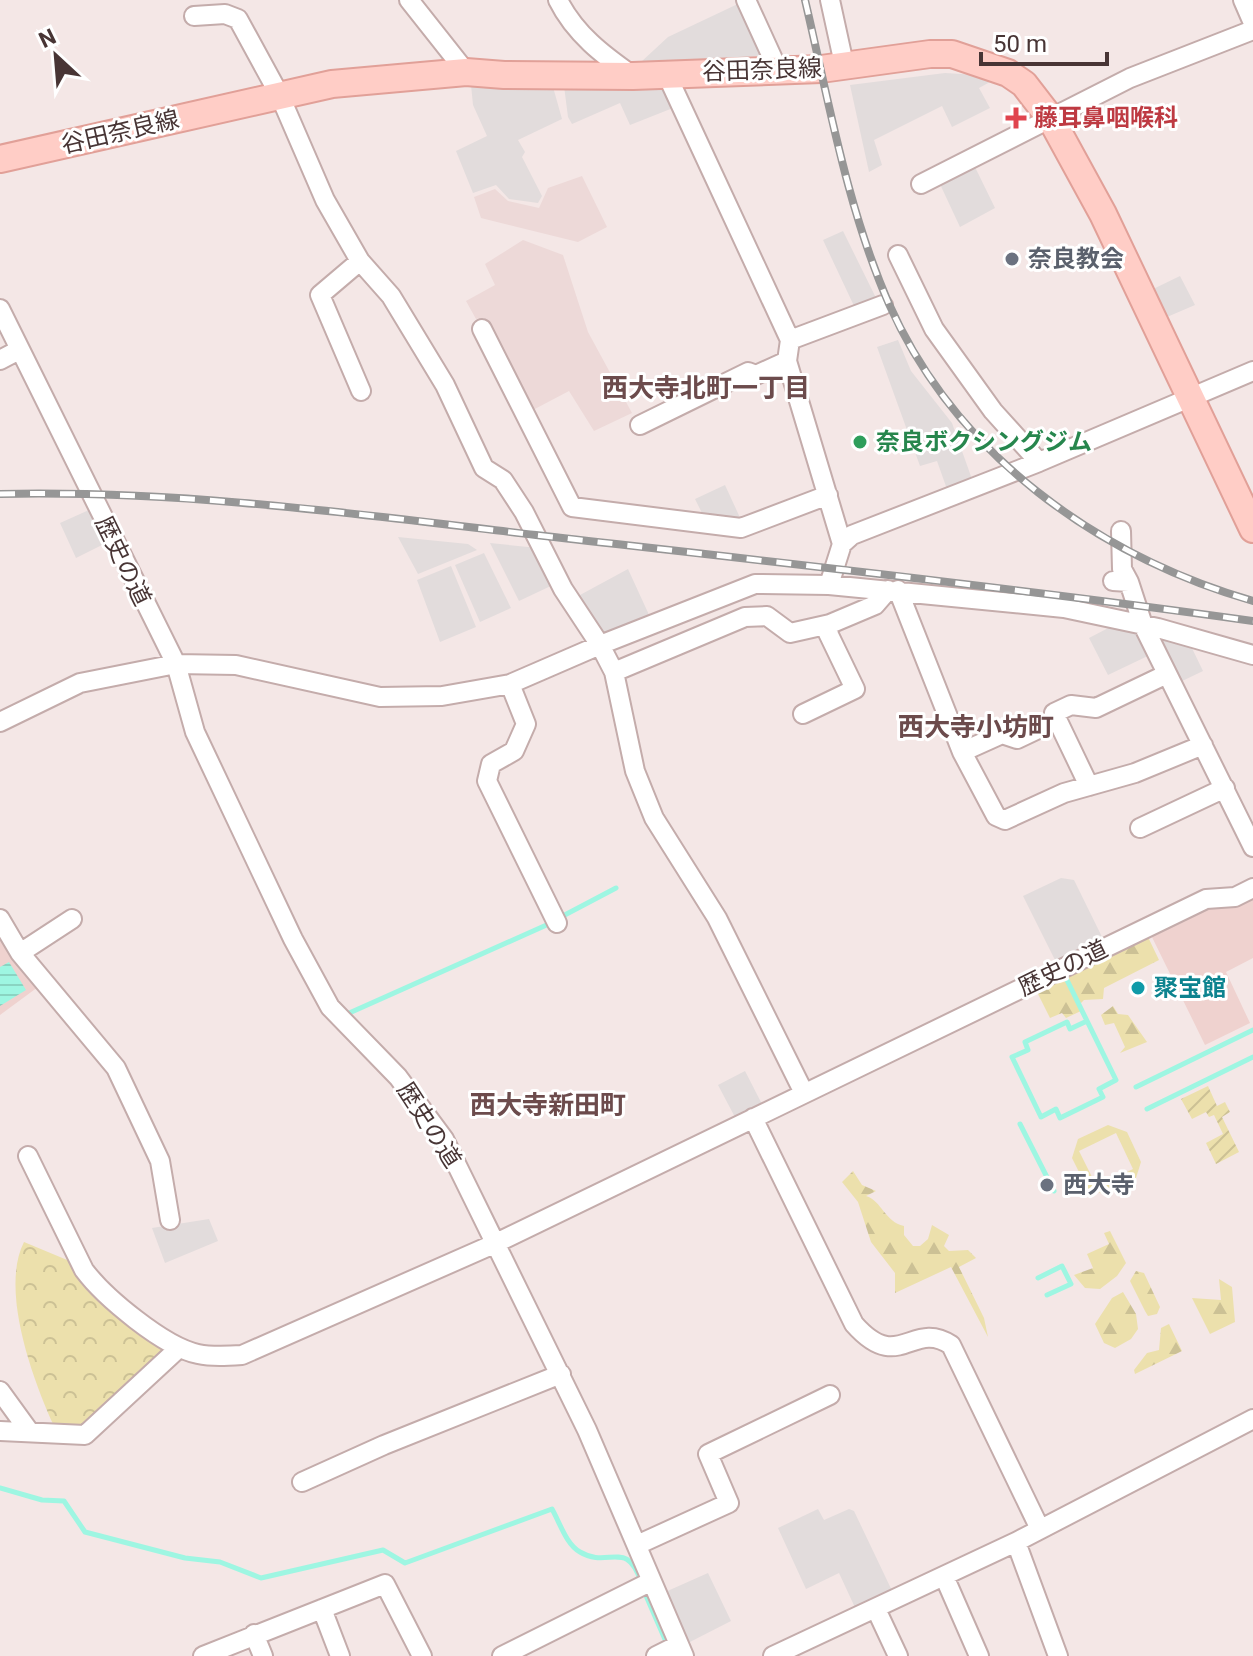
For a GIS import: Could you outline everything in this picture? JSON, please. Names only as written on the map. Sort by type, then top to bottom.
[{"type":"main road","name":"谷田奈良線","points":[[0,159],[332,84],[466,72],[633,76],[830,68],[952,54],[1008,73],[1024,84],[1051,119],[1103,214],[1253,529]]},
{"type":"street","points":[[409,0],[466,72]]},
{"type":"street","points":[[558,0],[566,17],[589,42],[633,76]]},
{"type":"street","points":[[746,0],[778,70]]},
{"type":"street","points":[[830,0],[844,64]]},
{"type":"street","points":[[1243,0],[1253,23]]},
{"type":"street","points":[[194,16],[225,14],[238,19],[280,96],[325,200],[360,261],[391,296],[445,385],[484,468],[503,480],[524,512],[563,589],[600,645],[614,672],[635,771],[654,818],[717,918],[803,1091]]},
{"type":"street","points":[[921,184],[1130,78],[1253,30]]},
{"type":"street","points":[[666,73],[790,340],[787,361],[842,544]]},
{"type":"street","points":[[898,255],[934,329],[993,411],[1039,462]]},
{"type":"street","points":[[360,261],[320,295],[361,391]]},
{"type":"street","points":[[790,340],[883,305]]},
{"type":"street","name":"歴史の道","points":[[0,309],[176,664],[195,732],[224,798],[313,977],[330,1007],[398,1077],[444,1139],[494,1244],[803,1091],[1206,899],[1235,897],[1253,888]]},
{"type":"street","points":[[482,329],[572,507],[741,528],[828,495]]},
{"type":"street","points":[[0,360],[19,350]]},
{"type":"street","points":[[640,425],[748,372],[756,375],[787,361]]},
{"type":"street","points":[[829,585],[842,544],[852,535],[1039,462],[1253,371]]},
{"type":"street","points":[[1121,531],[1121,582],[1253,847]]},
{"type":"street","points":[[0,722],[80,683],[176,664],[236,665],[380,697],[442,696],[510,684],[755,584],[829,585],[1064,608],[1143,625],[1253,655]]},
{"type":"street","points":[[614,672],[745,617],[767,616],[790,633],[830,624],[875,605],[893,590]]},
{"type":"street","points":[[893,590],[962,752],[996,816],[1005,820],[1064,793],[1135,773],[1203,745]]},
{"type":"street","points":[[803,714],[855,689],[828,633],[830,624]]},
{"type":"street","points":[[1089,786],[1054,713],[1071,705],[1096,708],[1167,674]]},
{"type":"street","points":[[510,684],[526,724],[514,751],[491,764],[487,781],[555,918]]},
{"type":"street","points":[[962,752],[1002,734],[1017,739],[1057,720]]},
{"type":"street","points":[[1140,828],[1225,788]]},
{"type":"street","points":[[0,919],[20,953],[116,1068],[160,1161],[170,1220]]},
{"type":"street","points":[[20,953],[72,919]]},
{"type":"street","points":[[753,1118],[854,1324],[870,1342],[890,1348],[926,1337],[942,1338],[951,1345],[1039,1527]]},
{"type":"street","points":[[28,1156],[84,1270],[96,1286],[179,1348],[197,1354],[223,1356],[254,1352],[494,1244],[561,1374],[681,1651],[656,1656]]},
{"type":"street","points":[[0,1431],[85,1435],[179,1348]]},
{"type":"street","points":[[302,1482],[561,1374]]},
{"type":"street","points":[[0,1391],[29,1431]]},
{"type":"street","points":[[637,1545],[729,1503],[708,1454],[830,1395]]},
{"type":"street","points":[[773,1656],[801,1650],[1253,1419]]},
{"type":"street","points":[[1016,1542],[1058,1656]]},
{"type":"street","points":[[944,1576],[979,1656]]},
{"type":"street","points":[[506,1655],[650,1582]]},
{"type":"street","points":[[203,1656],[385,1584],[422,1656]]},
{"type":"street","points":[[322,1609],[340,1656]]},
{"type":"street","points":[[876,1609],[898,1656]]},
{"type":"street","points":[[254,1634],[263,1656]]},
{"type":"shaded area","points":[[742,2],[768,56],[641,62],[668,37]]},
{"type":"shaded area","points":[[945,73],[978,75],[990,82],[979,88],[990,108],[952,127],[942,106],[874,140],[882,165],[869,172],[850,85]]},
{"type":"shaded area","points":[[471,85],[553,87],[562,119],[518,140],[525,152],[522,157],[542,196],[538,203],[509,199],[496,185],[473,193],[456,151],[487,136],[473,105]]},
{"type":"shaded area","points":[[661,85],[678,106],[630,125],[620,103],[572,124],[568,117],[564,86]]},
{"type":"shaded area","points":[[974,165],[995,208],[960,227],[939,182]]},
{"type":"shaded area","points":[[582,176],[607,227],[578,242],[481,218],[474,197],[495,189],[508,201],[539,208],[548,188]]},
{"type":"shaded area","points":[[843,231],[878,302],[855,308],[823,240]]},
{"type":"shaded area","points":[[523,240],[563,255],[588,332],[632,413],[594,431],[569,391],[531,411],[484,318],[476,319],[466,301],[495,285],[485,264]]},
{"type":"shaded area","points":[[1180,276],[1195,305],[1160,320],[1147,292]]},
{"type":"shaded area","points":[[898,340],[911,371],[952,423],[973,482],[948,492],[937,461],[920,466],[877,347]]},
{"type":"shaded area","points":[[725,485],[742,522],[703,515],[695,499]]},
{"type":"shaded area","points":[[89,510],[97,513],[108,536],[106,543],[76,558],[60,523]]},
{"type":"shaded area","points":[[398,537],[468,544],[477,550],[418,574]]},
{"type":"shaded area","points":[[490,543],[538,548],[555,584],[519,601]]},
{"type":"shaded area","points":[[484,553],[511,608],[480,622],[455,565]]},
{"type":"shaded area","points":[[451,566],[476,627],[440,642],[417,580]]},
{"type":"shaded area","points":[[628,569],[650,617],[601,637],[580,595]]},
{"type":"shaded area","points":[[1114,625],[1142,629],[1154,653],[1108,675],[1089,638]]},
{"type":"shaded area","points":[[1167,635],[1189,642],[1203,671],[1178,683],[1157,640]]},
{"type":"shaded area","points":[[1061,878],[1074,880],[1104,941],[1057,964],[1023,896]]},
{"type":"shaded area","points":[[1253,899],[1253,958],[1226,972],[1250,1023],[1205,1045],[1150,933],[1212,903],[1238,906]]},
{"type":"shaded area","points":[[0,936],[38,987],[0,1015]]},
{"type":"shaded area","points":[[9,962],[26,990],[0,1006],[0,967]]},
{"type":"shaded area","points":[[745,1071],[765,1110],[737,1121],[718,1085]]},
{"type":"shaded area","points":[[209,1219],[218,1241],[165,1263],[152,1228]]},
{"type":"shaded area","points":[[818,1509],[824,1520],[849,1509],[854,1511],[895,1597],[858,1614],[839,1573],[806,1589],[778,1528]]},
{"type":"shaded area","points":[[708,1573],[731,1621],[684,1645],[663,1593]]},
{"type":"green space","points":[[1148,937],[1159,960],[1104,988],[1103,999],[1084,1000],[1078,1006],[1081,1011],[1066,1018],[1062,1013],[1050,1018],[1037,992]]},
{"type":"green space","points":[[1113,1006],[1118,1014],[1128,1015],[1147,1042],[1120,1053],[1125,1047],[1114,1023],[1105,1025],[1101,1015]]},
{"type":"green space","points":[[1208,1086],[1217,1106],[1225,1102],[1230,1112],[1222,1117],[1239,1152],[1216,1164],[1206,1143],[1223,1134],[1214,1115],[1209,1117],[1206,1112],[1192,1119],[1181,1099]]},
{"type":"green space","points":[[1108,1125],[1127,1132],[1141,1162],[1135,1181],[1106,1195],[1087,1188],[1072,1158],[1078,1139]],"holes":[[[1116,1133],[1133,1169],[1097,1187],[1079,1151]]]},
{"type":"green space","points":[[853,1171],[862,1185],[876,1191],[866,1196],[892,1220],[904,1226],[904,1235],[913,1246],[920,1246],[928,1239],[932,1225],[949,1235],[944,1246],[949,1251],[968,1250],[976,1258],[959,1267],[984,1318],[988,1337],[951,1267],[895,1293],[895,1273],[871,1242],[858,1202],[842,1182]]},
{"type":"green space","points":[[1110,1231],[1126,1263],[1117,1276],[1100,1289],[1085,1288],[1074,1275],[1093,1268],[1087,1254],[1109,1244],[1104,1233]]},
{"type":"green space","points":[[24,1242],[72,1262],[96,1298],[169,1347],[81,1428],[54,1426],[29,1359],[17,1308],[15,1284],[17,1261]]},
{"type":"green space","points":[[1136,1271],[1144,1273],[1160,1307],[1157,1314],[1148,1316],[1130,1281]]},
{"type":"green space","points":[[1219,1279],[1232,1287],[1235,1322],[1210,1334],[1192,1298],[1221,1300]]},
{"type":"green space","points":[[1123,1292],[1136,1314],[1138,1329],[1131,1339],[1115,1348],[1104,1343],[1095,1324],[1112,1298]]},
{"type":"green space","points":[[1169,1324],[1182,1351],[1135,1374],[1134,1370],[1147,1353],[1159,1350],[1161,1328]]},
{"type":"waterway","points":[[559,918],[616,888]]},
{"type":"waterway","points":[[347,1014],[551,923]]},
{"type":"waterway","points":[[1065,976],[1116,1080],[1099,1089],[1103,1097],[1060,1118],[1056,1109],[1041,1117],[1012,1057],[1028,1050],[1025,1042],[1067,1022],[1070,1029],[1087,1021]]},
{"type":"waterway","points":[[1136,1087],[1253,1030]]},
{"type":"waterway","points":[[1147,1109],[1253,1057]]},
{"type":"waterway","points":[[1020,1124],[1054,1191]]},
{"type":"waterway","points":[[1038,1278],[1062,1266],[1071,1284],[1047,1295]]},
{"type":"waterway","points":[[0,1488],[42,1500],[64,1501],[85,1532],[185,1558],[220,1562],[261,1578],[383,1550],[405,1563],[552,1509],[575,1548],[590,1556],[630,1561],[641,1582]]},
{"type":"waterway","points":[[644,1591],[667,1644]]},
{"type":"railway","points":[[805,0],[850,193],[874,268],[918,358],[952,408],[993,452],[1038,492],[1087,527],[1140,557],[1196,582],[1253,601]]},
{"type":"railway","points":[[0,494],[135,496],[335,512],[985,586],[1253,621]]},
{"type":"place","name":"藤耳鼻咽喉科","points":[[1016,118]]},
{"type":"place","name":"奈良教会","points":[[1012,259]]},
{"type":"place","name":"奈良ボクシングジム","points":[[860,442]]},
{"type":"place","name":"聚宝館","points":[[1138,988]]},
{"type":"place","name":"西大寺","points":[[1047,1185]]},
{"type":"district","name":"西大寺北町一丁目","points":[[706,388]]},
{"type":"district","name":"西大寺小坊町","points":[[976,727]]},
{"type":"district","name":"西大寺新田町","points":[[548,1105]]}]
